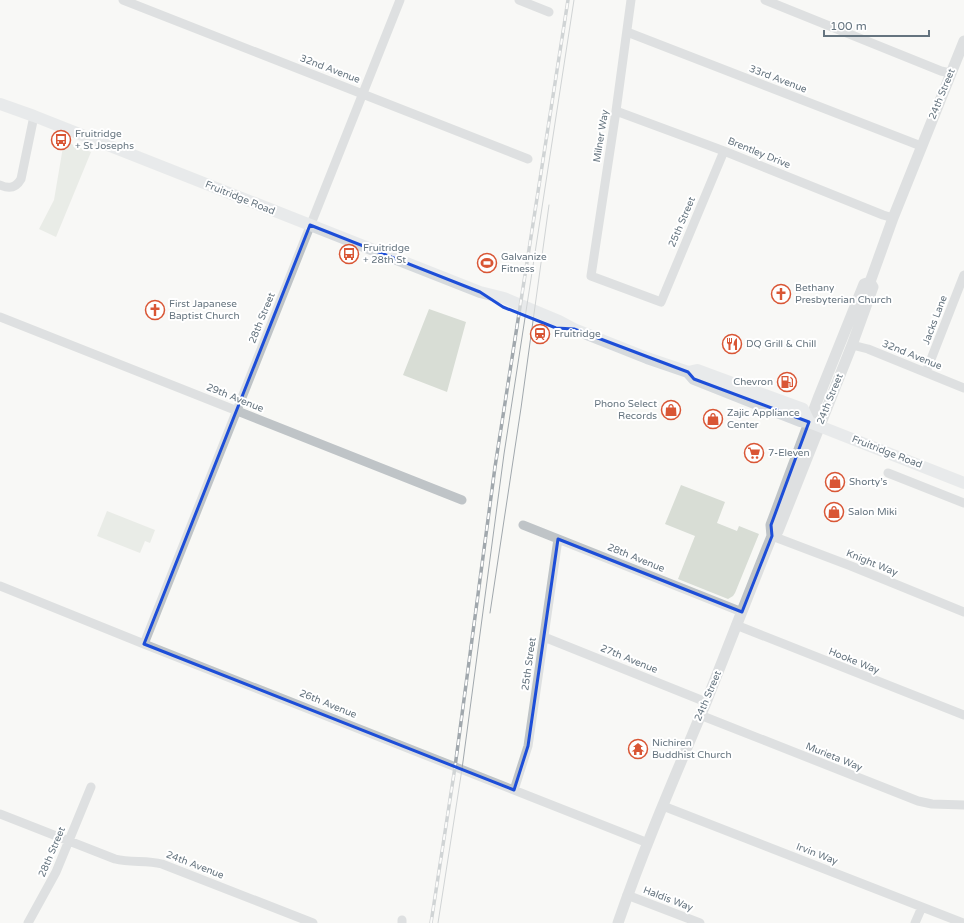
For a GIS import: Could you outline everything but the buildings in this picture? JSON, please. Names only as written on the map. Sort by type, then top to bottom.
[{"type":"main road","name":"Fruitridge Road","points":[[0,104],[34,116],[480,292],[504,298],[559,321],[574,329],[648,358],[688,372],[698,370],[803,409],[814,424],[964,483]]},
{"type":"street","name":"32nd Avenue","points":[[123,0],[528,159]]},
{"type":"street","name":"28th Street","points":[[144,644],[400,0]]},
{"type":"street","points":[[519,0],[549,12]]},
{"type":"street","name":"Milner Way","points":[[631,0],[591,276],[661,302]]},
{"type":"street","points":[[765,0],[950,73]]},
{"type":"street","name":"33rd Avenue","points":[[626,32],[921,146]]},
{"type":"street","name":"24th Street","points":[[618,923],[648,843],[772,536],[771,525],[814,424],[852,345],[873,287],[870,282],[893,218],[950,73],[963,48]]},
{"type":"street","name":"Brentley Drive","points":[[616,111],[724,151],[893,218]]},
{"type":"street","points":[[0,185],[6,188],[12,187],[17,185],[21,179],[34,116]]},
{"type":"street","name":"25th Street","points":[[661,302],[724,151]]},
{"type":"street","name":"Jacks Lane","points":[[926,372],[964,275]]},
{"type":"street","name":"24th Street","points":[[814,424],[864,284],[870,282]]},
{"type":"street","name":"29th Avenue","points":[[0,318],[462,500]]},
{"type":"street","name":"32nd Avenue","points":[[852,345],[868,349],[964,388]]},
{"type":"street","points":[[888,473],[964,503]]},
{"type":"street","name":"28th Avenue","points":[[523,525],[742,612]]},
{"type":"street","name":"Knight Way","points":[[772,536],[964,612]]},
{"type":"street","name":"25th Street","points":[[514,790],[528,746],[558,540]]},
{"type":"street","name":"26th Avenue","points":[[0,586],[648,843]]},
{"type":"street","name":"Hooke Way","points":[[736,625],[964,715]]},
{"type":"street","name":"27th Avenue","points":[[544,637],[706,702]]},
{"type":"street","name":"Murieta Way","points":[[700,715],[918,801],[932,804],[964,805]]},
{"type":"street","name":"28th Street","points":[[28,923],[47,890],[91,787]]},
{"type":"street","name":"Irvin Way","points":[[663,806],[963,923]]},
{"type":"street","name":"24th Avenue","points":[[0,814],[122,861],[154,862],[162,864],[313,923]]},
{"type":"street","name":"Haldis Way","points":[[628,895],[700,923]]},
{"type":"street","points":[[915,923],[922,907]]},
{"type":"highlighted area","points":[[310,225],[480,292],[503,307],[556,328],[574,329],[688,372],[694,379],[809,422],[771,525],[772,536],[742,612],[558,539],[528,746],[514,790],[144,644]]},
{"type":"shaded area","points":[[64,141],[91,152],[56,237],[39,229],[54,200]]},
{"type":"shaded area","points":[[429,309],[466,322],[447,392],[403,375]]},
{"type":"shaded area","points":[[681,485],[725,502],[717,523],[737,531],[739,526],[759,534],[735,593],[728,599],[678,579],[695,536],[665,524]]},
{"type":"shaded area","points":[[107,511],[155,530],[150,543],[145,541],[140,553],[97,536]]},
{"type":"tram line","points":[[438,923],[462,769],[504,454],[574,0]]},
{"type":"tram line","points":[[490,613],[521,408],[549,205]]},
{"type":"railway","points":[[431,923],[455,767],[495,467],[568,0]]},
{"type":"place","name":"Fruitridge + St Josephs","points":[[61,140]]},
{"type":"place","name":"Fruitridge + 28th St","points":[[349,254]]},
{"type":"place","name":"Galvanize Fitness","points":[[487,263]]},
{"type":"place","name":"Bethany Presbyterian Church","points":[[781,294]]},
{"type":"place","name":"First Japanese Baptist Church","points":[[155,310]]},
{"type":"place","name":"Fruitridge","points":[[540,334]]},
{"type":"place","name":"DQ Grill & Chill","points":[[732,344]]},
{"type":"place","name":"Chevron","points":[[787,382]]},
{"type":"place","name":"Phono Select Records","points":[[671,410]]},
{"type":"place","name":"Zajic Appliance Center","points":[[713,419]]},
{"type":"place","name":"7-Eleven","points":[[754,453]]},
{"type":"place","name":"Shorty’s","points":[[835,482]]},
{"type":"place","name":"Salon Miki","points":[[834,512]]},
{"type":"place","name":"Nichiren Buddhist Church","points":[[638,749]]}]
